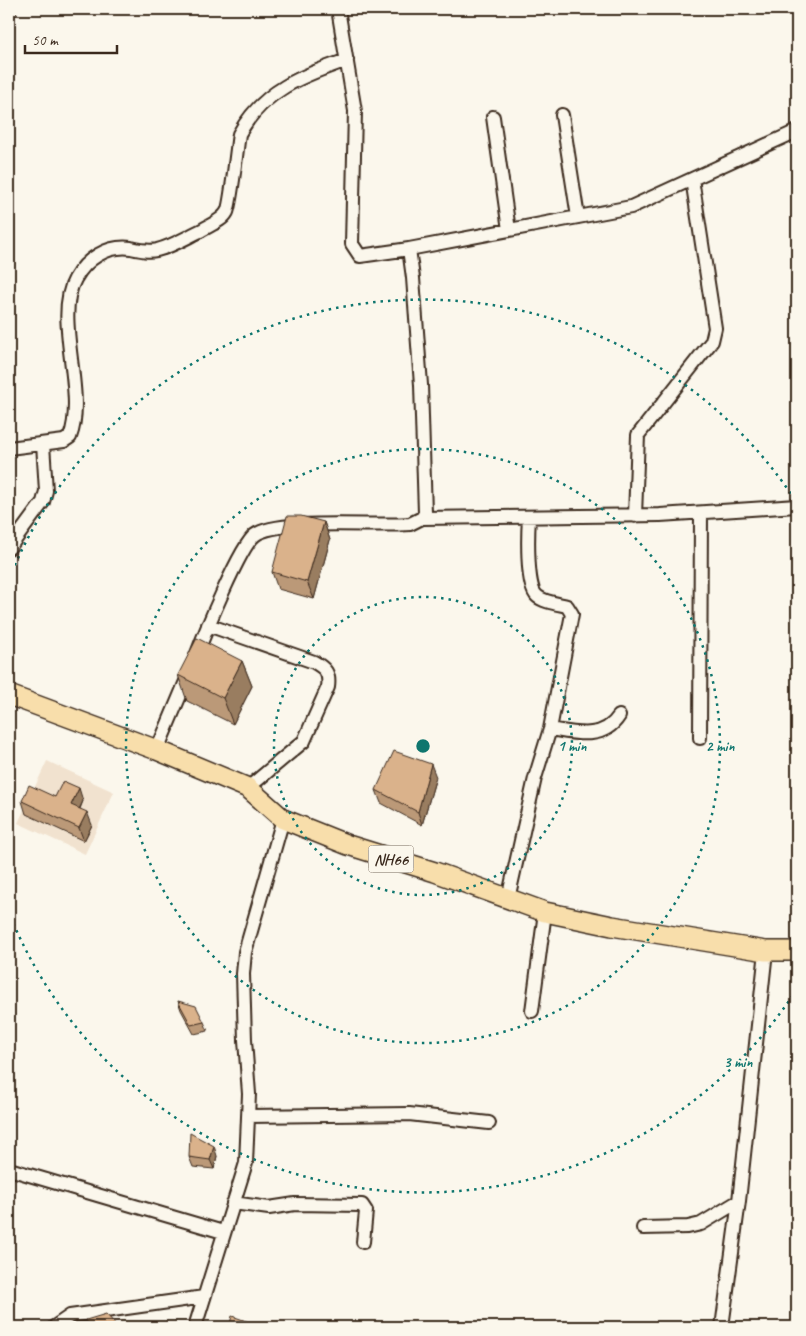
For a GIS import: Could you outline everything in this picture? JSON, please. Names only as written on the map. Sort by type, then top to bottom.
[{"type":"highway","name":"NH66","points":[[9,695],[157,750],[248,788],[283,819],[348,845],[435,872],[544,912],[612,926],[766,951],[797,951]]},
{"type":"street","points":[[338,9],[355,111],[352,244],[360,256],[409,249],[631,207],[797,131]]},
{"type":"street","points":[[9,448],[64,441],[70,437],[75,413],[68,300],[75,278],[82,268],[91,259],[107,250],[118,248],[156,250],[174,244],[216,222],[227,212],[239,134],[245,123],[287,83],[347,60]]},
{"type":"street","points":[[562,115],[578,217]]},
{"type":"street","points":[[493,117],[508,230]]},
{"type":"street","points":[[635,516],[638,434],[712,341],[715,328],[692,179]]},
{"type":"street","points":[[409,249],[421,385],[426,502],[422,518]]},
{"type":"street","points":[[9,548],[43,502],[46,491],[43,444]]},
{"type":"street","points":[[157,750],[208,625],[244,550],[253,536],[268,528],[394,526],[410,524],[422,518],[635,516],[797,506]]},
{"type":"street","points":[[700,738],[701,513]]},
{"type":"street","points":[[508,899],[535,778],[550,729],[572,614],[567,606],[542,599],[535,592],[528,558],[529,518]]},
{"type":"street","points":[[208,625],[314,662],[327,672],[329,678],[328,687],[304,741],[248,788]]},
{"type":"street","points":[[550,729],[589,734],[608,729],[620,716]]},
{"type":"street","points":[[195,1327],[246,1163],[249,1116],[243,974],[245,952],[283,819]]},
{"type":"street","points":[[532,1011],[544,912]]},
{"type":"street","points":[[722,1327],[739,1201],[766,951]]},
{"type":"street","points":[[249,1116],[409,1114],[489,1123]]},
{"type":"street","points":[[9,1169],[223,1232]]},
{"type":"street","points":[[643,1228],[688,1227],[701,1224],[739,1201]]},
{"type":"street","points":[[233,1203],[270,1208],[295,1204],[362,1205],[366,1211],[363,1242]]},
{"type":"street","points":[[54,1327],[70,1316],[204,1296]]},
{"type":"shaded area","points":[[47,761],[114,792],[85,854],[18,823]]},
{"type":"building","points":[[287,516],[301,516],[324,522],[307,582],[272,572]]},
{"type":"building","points":[[197,638],[242,661],[223,698],[178,675]]},
{"type":"building","points":[[394,751],[431,764],[418,812],[376,790]]},
{"type":"building","points":[[63,781],[79,788],[71,805],[87,812],[79,828],[22,801],[29,785],[55,797]]},
{"type":"building","points":[[178,1001],[196,1006],[204,1022],[191,1025]]},
{"type":"building","points":[[190,1133],[214,1146],[210,1160],[189,1157]]},
{"type":"building","points":[[106,1314],[118,1327],[90,1327],[86,1320]]},
{"type":"building","points":[[232,1316],[252,1323],[252,1327],[229,1327]]}]
